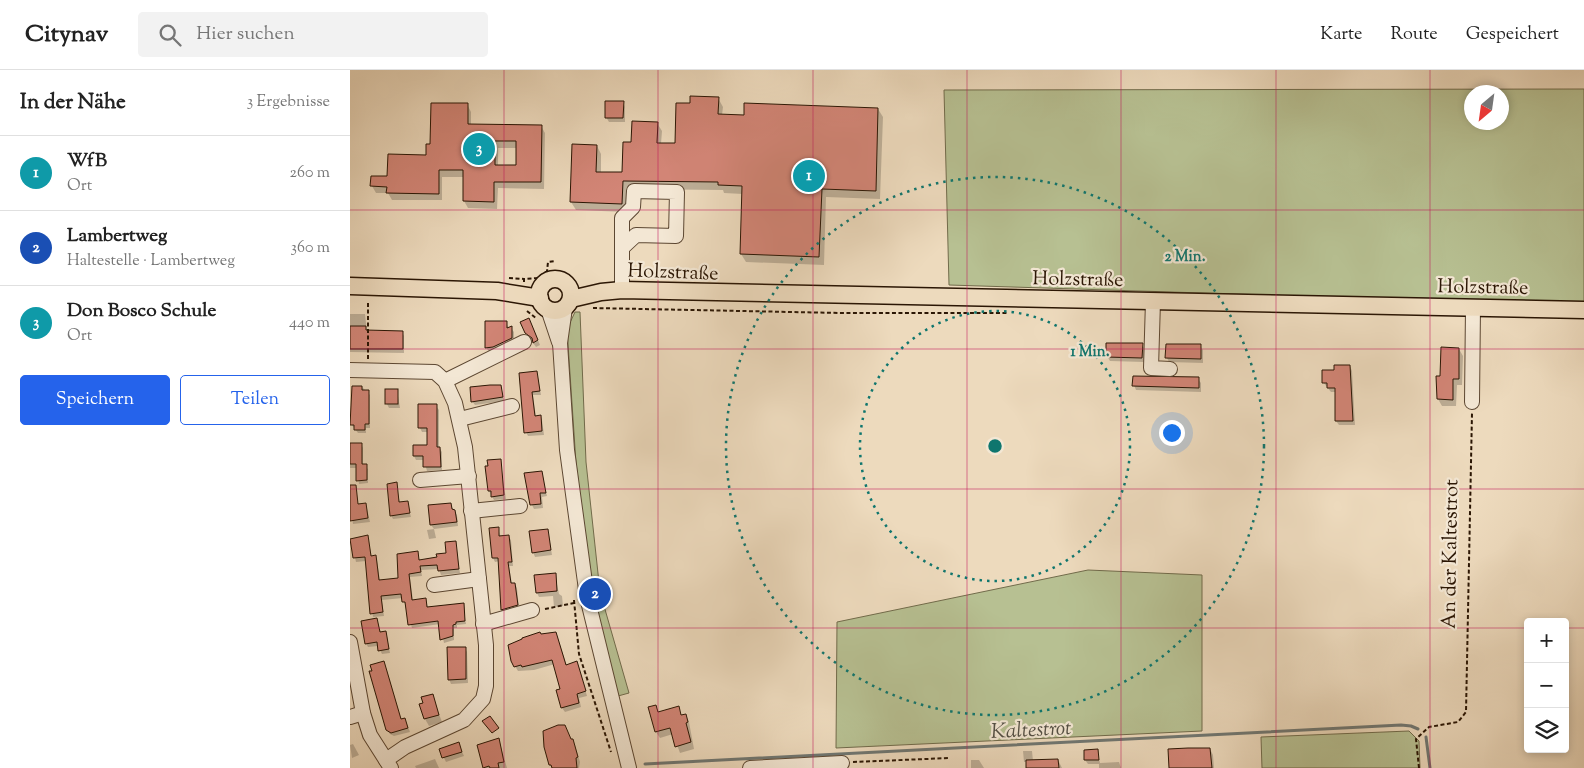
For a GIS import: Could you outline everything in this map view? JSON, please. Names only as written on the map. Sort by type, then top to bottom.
[{"type":"main road","name":"Holzstraße","points":[[543,298],[545,282],[555,278],[562,280],[568,298]]},
{"type":"main road","name":"Holzstraße","points":[[350,286],[497,292],[543,298],[555,311],[568,298],[622,290],[1584,310]]},
{"type":"street","points":[[622,248],[636,235],[676,236],[677,192],[634,191],[634,207],[622,218],[622,248],[622,290]]},
{"type":"street","points":[[543,298],[560,343]]},
{"type":"street","points":[[568,298],[560,343],[567,450],[587,596],[629,768]]},
{"type":"street","points":[[1153,301],[1146,368],[1170,369]]},
{"type":"street","points":[[1472,308],[1472,402]]},
{"type":"street","points":[[445,382],[524,342]]},
{"type":"street","points":[[350,370],[429,370],[435,372],[445,382],[455,403],[460,419],[469,476],[479,579],[487,670],[486,686],[482,699],[476,709],[464,720],[406,748],[389,764],[356,715],[350,642]]},
{"type":"street","points":[[460,419],[512,406]]},
{"type":"street","points":[[420,480],[469,476]]},
{"type":"street","points":[[472,511],[520,506]]},
{"type":"street","points":[[434,586],[479,579]]},
{"type":"street","points":[[483,624],[532,610]]},
{"type":"street","points":[[750,768],[842,763]]},
{"type":"path","points":[[368,287],[368,369]]},
{"type":"path","name":"An der Kaltestrot","points":[[1419,768],[1416,739],[1429,727],[1458,722],[1466,712],[1472,402]]},
{"type":"path","points":[[532,610],[574,602]]},
{"type":"path","points":[[842,763],[950,758]]},
{"type":"green space","points":[[1464,89],[1464,130],[1509,130],[1509,89],[1584,89],[1584,305],[949,285],[944,90]]},
{"type":"green space","points":[[575,312],[580,312],[586,462],[600,592],[629,693],[618,696],[592,593],[576,463],[567,329]]},
{"type":"green space","points":[[1088,570],[1202,575],[1202,731],[836,748],[837,622]]},
{"type":"green space","points":[[1409,731],[1419,741],[1420,768],[1262,768],[1261,737]]},
{"type":"building","points":[[690,96],[719,97],[718,114],[744,115],[744,103],[878,108],[876,191],[822,189],[819,257],[740,254],[742,186],[718,185],[718,182],[623,181],[622,204],[570,202],[572,144],[597,145],[596,172],[622,172],[623,142],[631,142],[632,121],[658,122],[657,143],[675,143],[676,103],[690,103]]},
{"type":"building","points":[[605,101],[624,101],[623,118],[605,118]]},
{"type":"building","points":[[431,103],[468,103],[468,124],[542,125],[541,182],[494,182],[494,202],[463,201],[463,170],[439,170],[439,194],[386,193],[387,187],[370,186],[371,176],[387,176],[388,154],[426,155],[426,144],[430,144]],"holes":[[[495,141],[516,141],[516,165],[495,165]]]},
{"type":"building","points":[[529,318],[538,340],[533,343],[532,338],[525,333],[520,322]]},
{"type":"building","points":[[485,321],[507,321],[507,328],[512,326],[512,338],[493,347],[485,348]]},
{"type":"building","points":[[350,326],[366,326],[366,330],[403,331],[403,349],[350,349]]},
{"type":"building","points":[[1106,343],[1143,343],[1142,358],[1106,357]]},
{"type":"building","points":[[1166,344],[1201,344],[1201,359],[1165,358]]},
{"type":"building","points":[[1441,347],[1459,348],[1459,379],[1453,379],[1453,400],[1437,399],[1436,376],[1440,376]]},
{"type":"building","points":[[1334,365],[1350,365],[1353,421],[1335,421],[1335,388],[1327,388],[1327,383],[1322,383],[1322,370],[1334,370]]},
{"type":"building","points":[[537,371],[540,391],[532,392],[535,416],[541,415],[542,431],[524,433],[519,373]]},
{"type":"building","points":[[1133,376],[1199,377],[1199,388],[1132,386]]},
{"type":"building","points":[[501,385],[503,397],[471,402],[470,387]]},
{"type":"building","points":[[352,386],[362,386],[362,390],[369,390],[369,424],[365,424],[365,430],[354,430],[354,425],[350,425]]},
{"type":"building","points":[[385,389],[398,389],[398,404],[385,404]]},
{"type":"building","points":[[418,404],[437,404],[437,447],[440,447],[441,467],[423,467],[423,456],[413,456],[413,445],[427,445],[427,428],[418,428]]},
{"type":"building","points":[[350,443],[362,443],[362,464],[367,464],[367,480],[356,481],[356,464],[350,464]]},
{"type":"building","points":[[501,459],[504,495],[491,497],[491,491],[488,491],[485,466],[488,466],[487,460]]},
{"type":"building","points":[[542,471],[546,493],[540,493],[541,504],[530,505],[524,473]]},
{"type":"building","points":[[397,482],[399,502],[408,501],[410,513],[390,516],[387,484]]},
{"type":"building","points":[[350,485],[356,485],[358,504],[366,503],[368,518],[350,521]]},
{"type":"building","points":[[451,503],[452,509],[455,510],[457,522],[430,525],[428,505]]},
{"type":"building","points":[[499,527],[499,536],[509,535],[512,562],[508,562],[511,583],[515,583],[518,605],[501,610],[498,558],[492,558],[489,528]]},
{"type":"building","points":[[548,529],[551,550],[532,553],[529,531]]},
{"type":"building","points":[[368,535],[371,556],[376,555],[379,580],[398,578],[397,554],[418,551],[419,560],[437,557],[436,554],[446,553],[445,542],[456,541],[459,569],[438,571],[437,565],[420,566],[421,572],[409,574],[412,600],[426,598],[427,607],[464,603],[465,621],[456,622],[453,625],[453,636],[440,640],[438,621],[408,625],[405,602],[402,602],[401,594],[381,596],[383,612],[370,614],[365,557],[353,558],[350,539]]},
{"type":"building","points":[[556,573],[557,591],[536,593],[534,575]]},
{"type":"building","points":[[377,618],[380,632],[386,631],[389,649],[378,651],[377,642],[365,644],[361,621]]},
{"type":"building","points":[[540,632],[541,634],[556,632],[566,665],[577,661],[586,691],[577,694],[579,703],[561,708],[556,690],[560,689],[552,660],[514,667],[508,645]]},
{"type":"building","points":[[447,647],[466,647],[466,679],[448,680]]},
{"type":"building","points":[[384,661],[401,719],[405,718],[408,728],[391,733],[386,730],[369,671],[372,671],[370,665]]},
{"type":"building","points":[[433,694],[439,715],[424,719],[419,704],[423,703],[421,697]]},
{"type":"building","points":[[656,705],[658,712],[679,706],[681,715],[686,714],[688,722],[686,723],[691,742],[675,747],[670,728],[655,732],[648,707]]},
{"type":"building","points":[[490,716],[499,728],[492,733],[482,721]]},
{"type":"building","points":[[558,725],[565,725],[571,739],[573,739],[578,757],[576,758],[577,768],[552,768],[549,765],[544,747],[543,731]]},
{"type":"building","points":[[499,738],[504,762],[498,763],[499,768],[490,768],[489,766],[483,768],[477,745]]},
{"type":"building","points":[[459,742],[462,752],[442,758],[439,749]]},
{"type":"building","points":[[1210,748],[1212,768],[1169,768],[1168,749]]},
{"type":"building","points":[[1098,749],[1099,760],[1084,760],[1084,750]]},
{"type":"building","points":[[1058,759],[1059,768],[1026,768],[1026,760]]},
{"type":"waterway","name":"Kaltestrot","points":[[645,764],[1401,725],[1418,729]]},
{"type":"waterway","name":"Kaltestrot","points":[[1426,737],[1430,768]]},
{"type":"place","name":"Don Bosco Schule","points":[[479,149]]},
{"type":"place","name":"WfB","points":[[809,176]]},
{"type":"place","name":"Lambertweg","points":[[595,594]]}]
